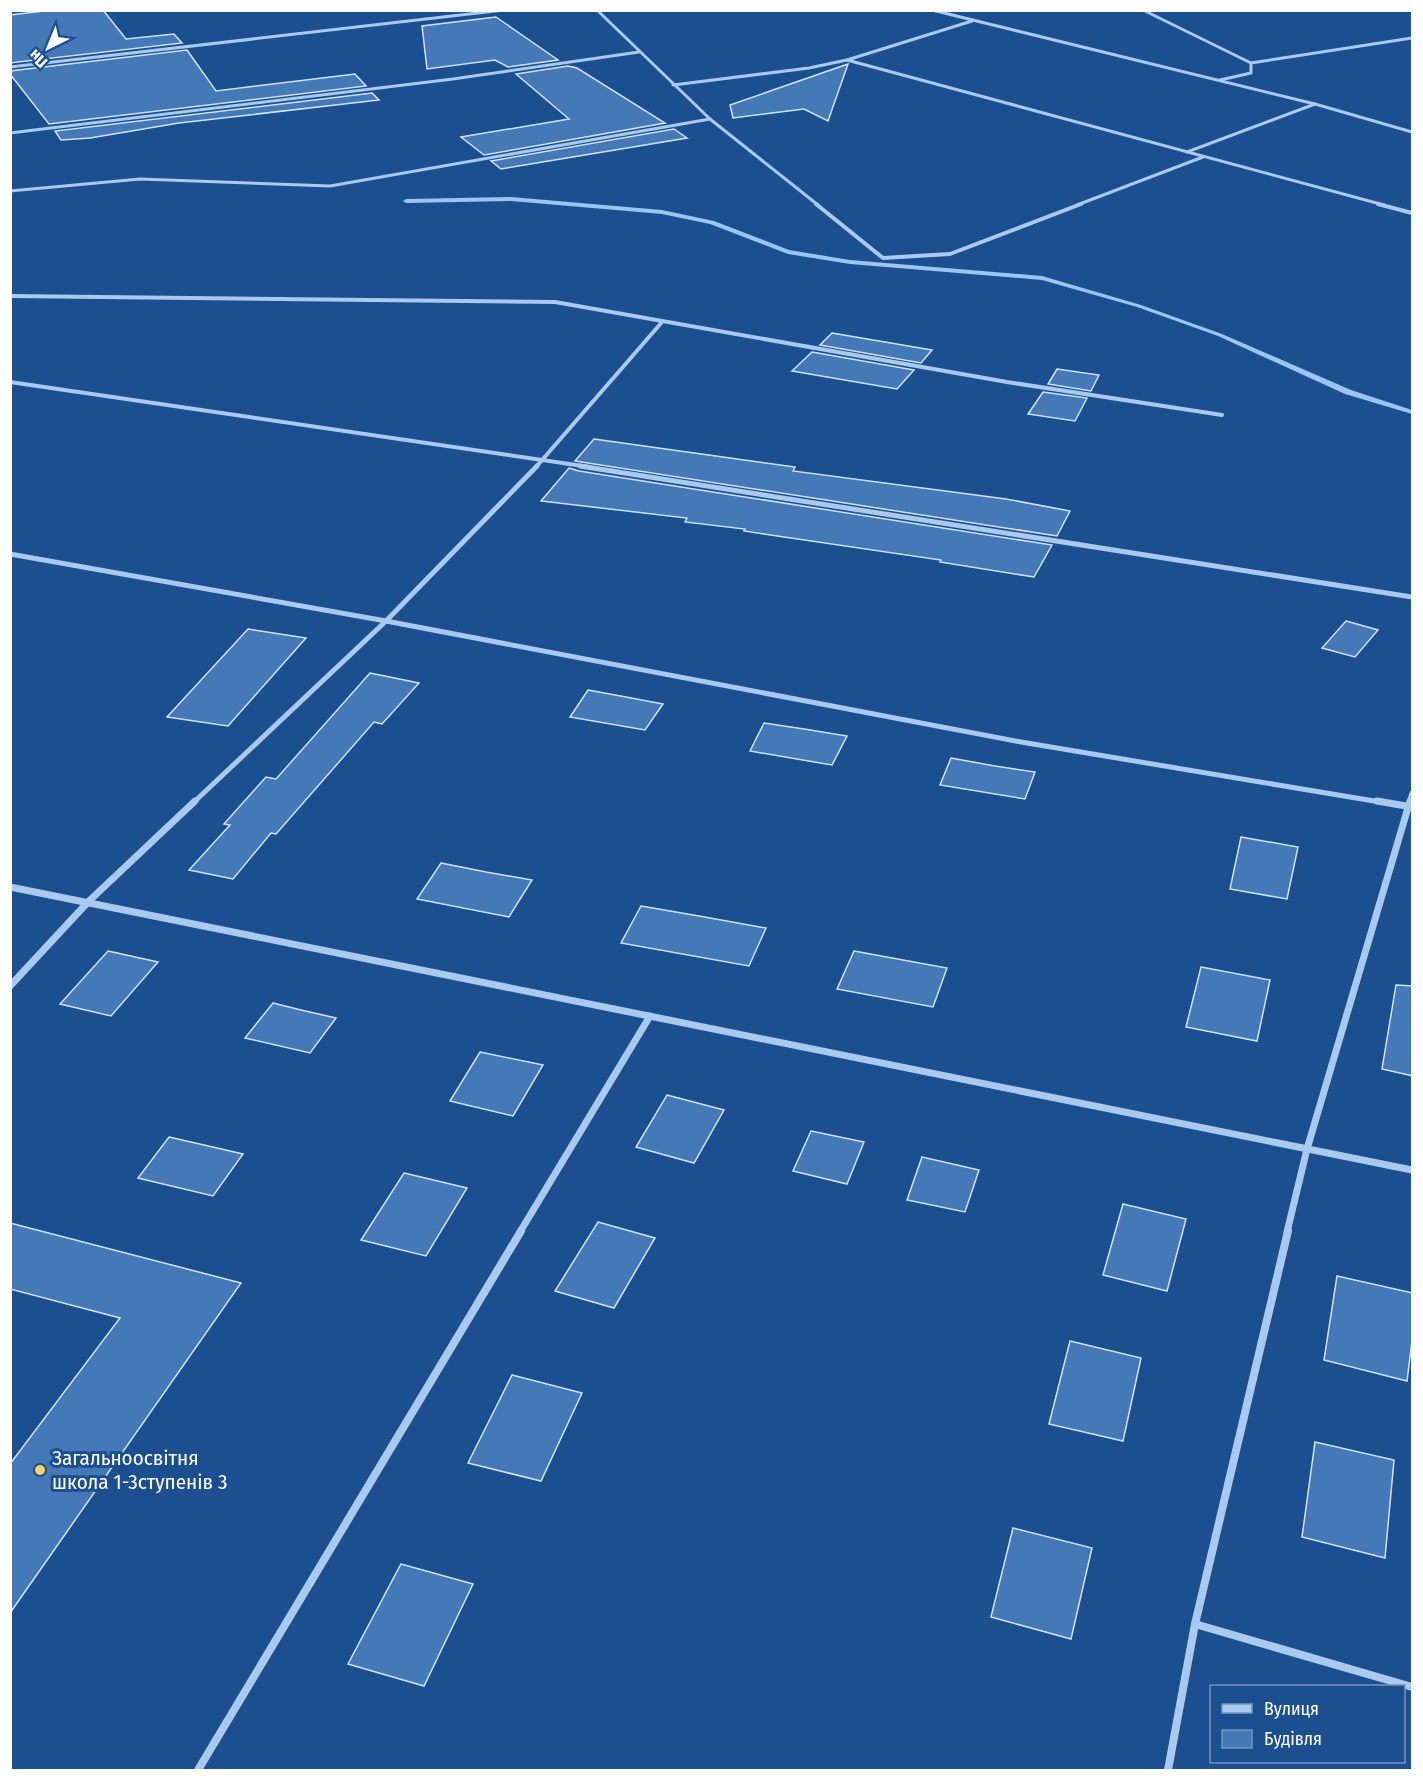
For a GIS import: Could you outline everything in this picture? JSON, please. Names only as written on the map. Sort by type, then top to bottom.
[{"type":"street","points":[[10,67],[504,10]]},
{"type":"street","points":[[597,10],[710,119],[883,258],[950,254],[1203,157]]},
{"type":"street","points":[[932,10],[1315,104],[1413,132]]},
{"type":"street","points":[[1143,10],[1251,63],[1413,38]]},
{"type":"street","points":[[673,85],[809,68],[847,60],[972,21]]},
{"type":"street","points":[[10,133],[453,79],[639,52]]},
{"type":"street","points":[[847,60],[1413,213]]},
{"type":"street","points":[[1218,80],[1251,73],[1251,63]]},
{"type":"street","points":[[1186,152],[1315,104]]},
{"type":"street","points":[[10,191],[140,179],[223,180],[330,186],[710,119]]},
{"type":"street","points":[[10,296],[555,302],[1007,382],[1222,415]]},
{"type":"street","points":[[10,986],[88,902],[386,621],[543,460],[662,322]]},
{"type":"street","points":[[10,382],[543,460],[1413,597]]},
{"type":"street","points":[[10,554],[386,621],[1021,742],[1410,806]]},
{"type":"street","points":[[1168,1770],[1194,1624],[1307,1149],[1413,793]]},
{"type":"street","points":[[10,887],[1413,1170]]},
{"type":"street","points":[[198,1770],[650,1016]]},
{"type":"street","points":[[1194,1624],[1403,1685]]},
{"type":"building","points":[[53,10],[103,10],[126,39],[174,34],[182,43],[10,63],[10,15]]},
{"type":"building","points":[[496,17],[558,60],[508,67],[495,60],[427,69],[422,26]]},
{"type":"building","points":[[187,50],[216,91],[355,74],[366,86],[49,124],[10,74],[10,71]]},
{"type":"building","points":[[848,64],[828,121],[804,109],[733,118],[730,105]]},
{"type":"building","points":[[568,66],[577,68],[665,123],[484,155],[461,137],[569,119],[516,74]]},
{"type":"building","points":[[372,93],[379,100],[179,123],[90,138],[61,140],[55,131]]},
{"type":"building","points":[[674,129],[687,138],[501,169],[491,161]]},
{"type":"building","points":[[832,333],[932,350],[921,363],[820,345]]},
{"type":"building","points":[[812,352],[914,370],[897,389],[792,371]]},
{"type":"building","points":[[1057,369],[1099,375],[1091,391],[1048,384]]},
{"type":"building","points":[[1043,392],[1087,398],[1075,421],[1028,414]]},
{"type":"building","points":[[594,439],[795,467],[793,471],[1006,499],[1070,511],[1057,536],[575,461]]},
{"type":"building","points":[[569,468],[1052,545],[1034,577],[940,562],[941,560],[744,531],[745,529],[685,522],[687,518],[541,501]]},
{"type":"building","points":[[1346,621],[1378,630],[1355,657],[1322,648]]},
{"type":"building","points":[[248,629],[306,638],[228,726],[167,717]]},
{"type":"building","points":[[370,673],[419,683],[382,724],[374,722],[276,834],[271,833],[233,879],[189,870],[230,825],[224,824],[266,777],[276,779]]},
{"type":"building","points":[[588,690],[663,704],[645,730],[570,717]]},
{"type":"building","points":[[764,723],[847,736],[832,765],[750,751]]},
{"type":"building","points":[[951,758],[1035,772],[1025,799],[940,785]]},
{"type":"building","points":[[1241,837],[1298,847],[1287,899],[1230,889]]},
{"type":"building","points":[[441,863],[532,880],[509,917],[417,899]]},
{"type":"building","points":[[641,906],[766,928],[749,966],[621,943]]},
{"type":"building","points":[[108,951],[158,962],[111,1016],[60,1004]]},
{"type":"building","points":[[854,951],[947,968],[933,1007],[837,989]]},
{"type":"building","points":[[1201,967],[1270,980],[1257,1041],[1186,1027]]},
{"type":"building","points":[[1396,985],[1413,986],[1413,1076],[1382,1069]]},
{"type":"building","points":[[273,1003],[336,1018],[310,1053],[245,1038]]},
{"type":"building","points":[[480,1052],[543,1065],[513,1116],[450,1101]]},
{"type":"building","points":[[667,1095],[724,1110],[694,1163],[636,1147]]},
{"type":"building","points":[[811,1131],[864,1142],[847,1184],[793,1171]]},
{"type":"building","points":[[169,1137],[243,1154],[213,1196],[138,1178]]},
{"type":"building","points":[[922,1157],[979,1170],[965,1212],[907,1200]]},
{"type":"building","points":[[404,1173],[467,1188],[426,1256],[361,1240]]},
{"type":"building","points":[[1123,1204],[1186,1219],[1167,1291],[1103,1275]]},
{"type":"building","points":[[598,1222],[655,1238],[614,1308],[555,1291]]},
{"type":"building","points":[[10,1223],[241,1283],[10,1613],[10,1464],[120,1318],[10,1289]]},
{"type":"building","points":[[1337,1276],[1413,1293],[1413,1333],[1407,1381],[1324,1360]]},
{"type":"building","points":[[1070,1341],[1141,1358],[1123,1441],[1049,1424]]},
{"type":"building","points":[[512,1375],[582,1393],[541,1481],[468,1463]]},
{"type":"building","points":[[1315,1442],[1394,1460],[1385,1558],[1302,1537]]},
{"type":"building","points":[[1013,1528],[1092,1548],[1071,1639],[991,1617]]},
{"type":"building","points":[[401,1564],[473,1584],[424,1686],[348,1664]]},
{"type":"waterway","points":[[406,201],[511,199],[662,212],[712,222],[788,252],[850,262],[1042,278],[1139,306],[1220,335],[1348,392],[1412,412]]},
{"type":"place","name":"Загальноосвiтня школа 1-3ступенiв 3","points":[[40,1470]]}]
